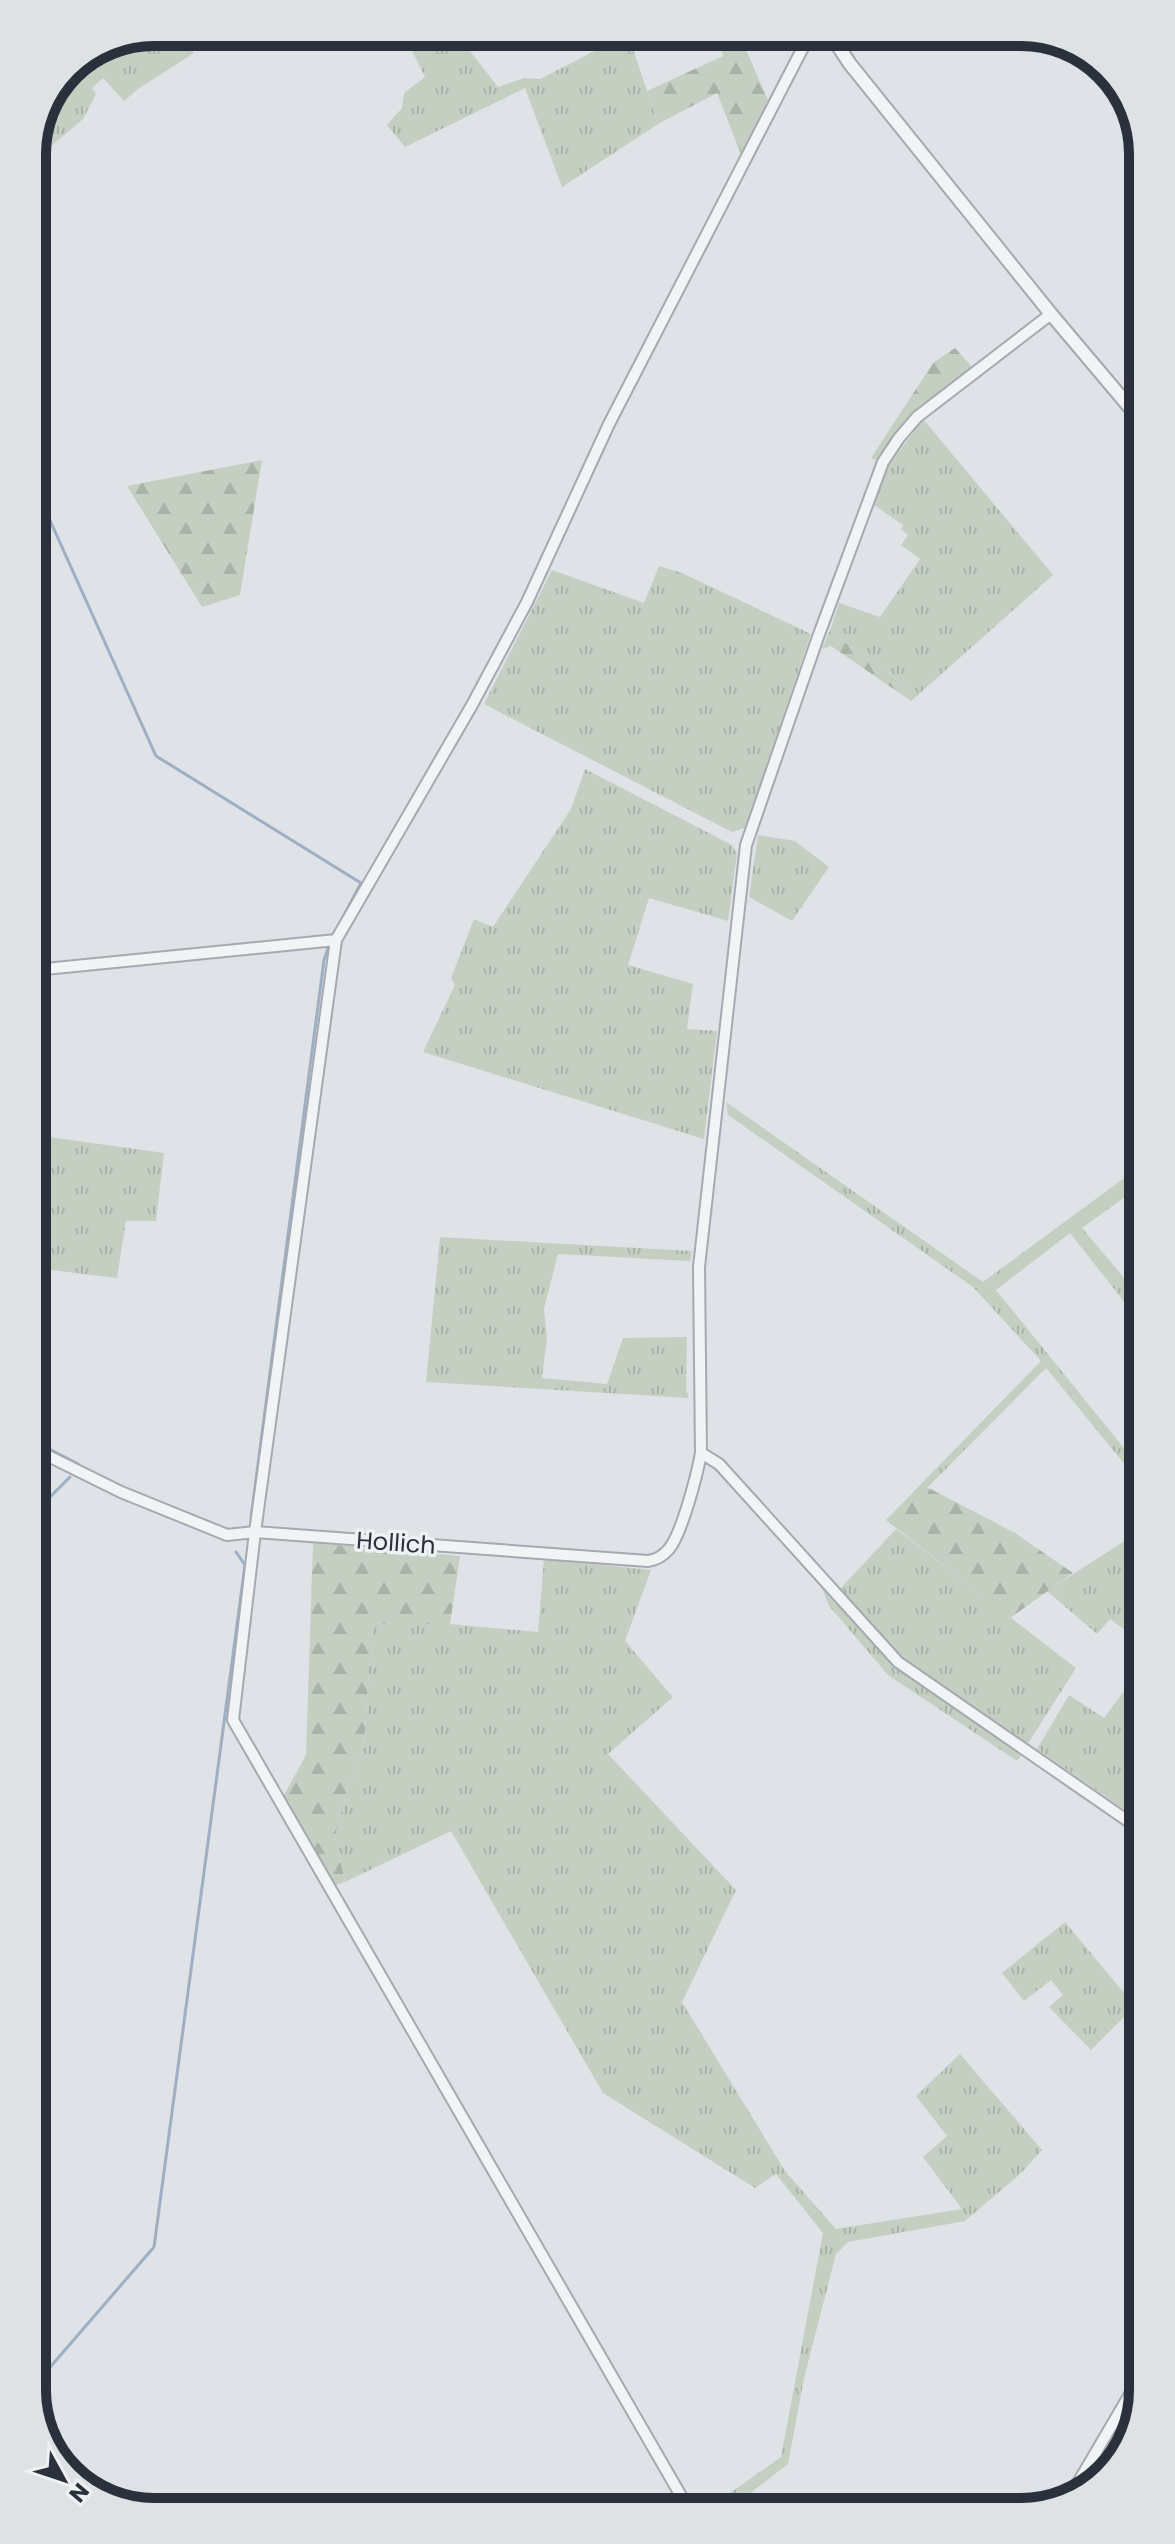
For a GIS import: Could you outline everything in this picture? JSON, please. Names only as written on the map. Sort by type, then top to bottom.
[{"type":"street","points":[[682,2498],[233,1720],[255,1532],[336,940],[472,705],[520,615],[609,424],[804,46]]},
{"type":"street","points":[[838,46],[1051,314],[1129,407]]},
{"type":"street","name":"Hollich","points":[[46,1455],[121,1492],[227,1535],[255,1532],[654,1560],[668,1551],[696,1478],[701,1453],[699,1267],[746,845],[883,462],[917,417],[1051,314]]},
{"type":"street","points":[[46,969],[336,940]]},
{"type":"street","points":[[701,1453],[719,1464],[898,1662],[1129,1822]]},
{"type":"street","points":[[1079,2481],[1128,2397]]},
{"type":"green space","points":[[189,46],[194,53],[124,101],[103,78],[92,88],[96,94],[83,119],[46,150],[54,113],[64,94],[94,64],[133,48]]},
{"type":"green space","points":[[410,46],[466,46],[498,87],[524,78],[540,79],[605,46],[632,46],[658,124],[562,187],[525,88],[405,147],[387,125],[402,108],[404,93],[425,77]]},
{"type":"green space","points":[[720,46],[744,46],[768,100],[741,154],[717,93],[658,124],[647,91],[723,56]]},
{"type":"green space","points":[[955,348],[973,368],[913,415],[875,460],[871,458],[933,363]]},
{"type":"green space","points":[[923,419],[1053,575],[919,694],[836,636],[832,625],[839,603],[880,617],[920,559],[901,545],[908,535],[901,529],[903,525],[874,505],[887,468]]},
{"type":"green space","points":[[262,460],[240,595],[202,607],[127,486]]},
{"type":"green space","points":[[659,566],[682,573],[811,634],[745,828],[732,832],[484,704],[552,570],[644,603]]},
{"type":"green space","points":[[832,625],[836,636],[919,694],[911,701],[831,646],[822,649]]},
{"type":"green space","points":[[585,769],[732,845],[737,854],[728,921],[649,898],[628,965],[693,984],[687,1029],[717,1031],[704,1139],[423,1052],[455,985],[451,978],[474,919],[493,927],[571,809]]},
{"type":"green space","points":[[758,835],[795,841],[829,867],[792,921],[749,897]]},
{"type":"green space","points":[[726,1102],[983,1282],[1129,1174],[1129,1194],[1082,1228],[1129,1284],[1129,1308],[1070,1233],[996,1290],[1129,1454],[1129,1470],[1046,1368],[927,1488],[921,1484],[1041,1361],[973,1287],[728,1115]]},
{"type":"green space","points":[[46,1137],[164,1153],[156,1221],[126,1221],[117,1278],[46,1269]]},
{"type":"green space","points":[[440,1237],[692,1251],[690,1261],[558,1254],[544,1309],[547,1338],[542,1378],[607,1384],[623,1338],[687,1337],[686,1389],[689,1398],[426,1382]]},
{"type":"green space","points":[[921,1484],[1015,1533],[1073,1573],[1010,1618],[886,1520]]},
{"type":"green space","points":[[896,1529],[1076,1668],[1027,1745],[903,1659],[840,1589]]},
{"type":"green space","points":[[1129,1538],[1129,1633],[1110,1619],[1097,1634],[1047,1591]]},
{"type":"green space","points":[[313,1543],[460,1556],[450,1624],[372,1624],[364,1746],[346,1794],[335,1836],[345,1882],[335,1885],[282,1799],[306,1755]]},
{"type":"green space","points":[[544,1559],[651,1570],[625,1641],[673,1697],[608,1754],[736,1890],[682,2002],[785,2171],[836,2229],[962,2209],[923,2157],[947,2136],[916,2096],[960,2054],[1042,2150],[1020,2174],[965,2221],[848,2242],[836,2254],[804,2378],[788,2464],[744,2498],[723,2498],[781,2457],[823,2233],[776,2174],[755,2188],[603,2093],[451,1831],[345,1882],[335,1836],[346,1794],[364,1746],[372,1623],[450,1624],[538,1632]]},
{"type":"green space","points":[[820,1583],[896,1666],[1022,1754],[1017,1761],[888,1675],[829,1606]]},
{"type":"green space","points":[[1129,1684],[1129,1813],[1037,1749],[1069,1695],[1104,1718]]},
{"type":"green space","points":[[1065,1922],[1129,1999],[1129,2012],[1091,2050],[1049,2007],[1063,1995],[1051,1980],[1024,2001],[1002,1973]]},
{"type":"green space","points":[[1127,2412],[1118,2438],[1094,2469]]},
{"type":"waterway","points":[[46,512],[156,756],[361,883],[332,938]]},
{"type":"waterway","points":[[251,1518],[324,960],[329,945]]},
{"type":"waterway","points":[[46,1447],[78,1464]]},
{"type":"waterway","points":[[46,1501],[70,1477]]},
{"type":"waterway","points":[[46,2372],[154,2247],[245,1565],[236,1552]]}]
